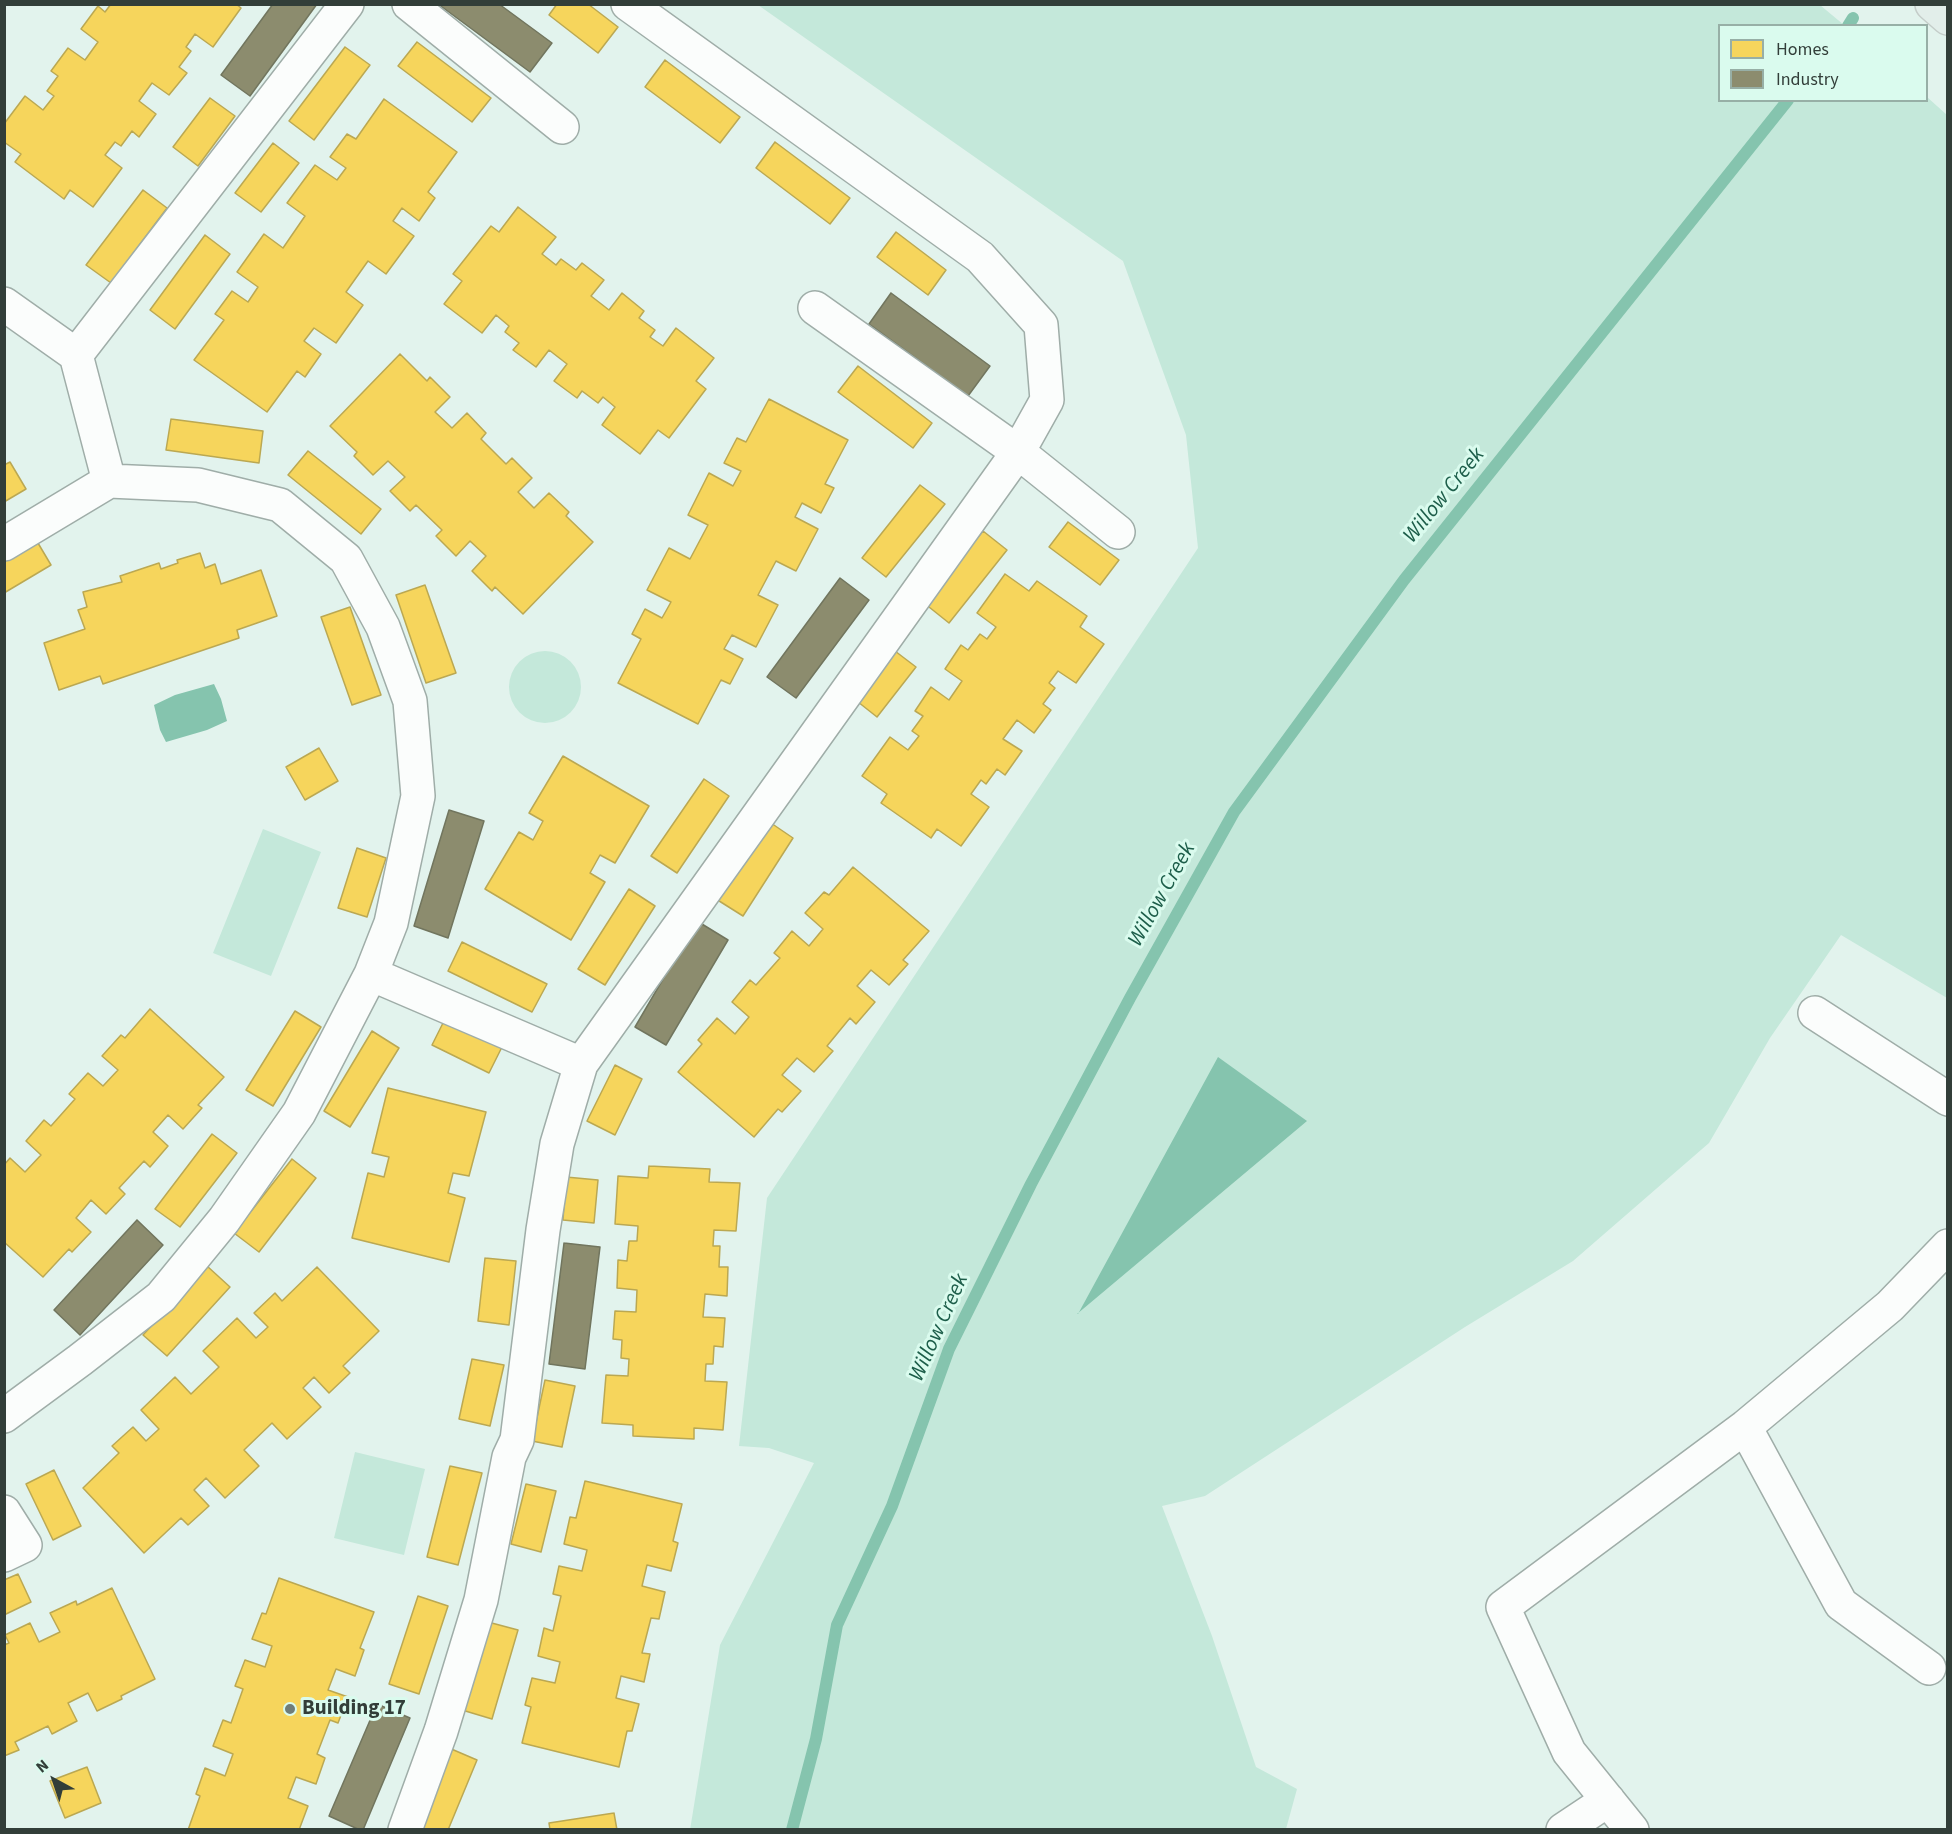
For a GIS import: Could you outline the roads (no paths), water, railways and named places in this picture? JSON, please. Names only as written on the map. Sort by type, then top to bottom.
[{"type":"main road","points":[[1932,4],[1947,18]]},
{"type":"lane","points":[[76,355],[347,4]]},
{"type":"lane","points":[[409,4],[562,127]]},
{"type":"lane","points":[[405,1830],[441,1731],[481,1600],[509,1457],[517,1440],[543,1230],[557,1144],[581,1064],[1018,452],[1047,400],[1041,325],[980,257],[628,4]]},
{"type":"lane","points":[[4,304],[76,355],[109,481]]},
{"type":"lane","points":[[815,308],[1018,452],[1118,532]]},
{"type":"lane","points":[[4,544],[109,481],[198,485],[280,505],[346,559],[383,627],[410,700],[418,796],[391,923],[371,974],[299,1113],[224,1220],[161,1297],[4,1416]]},
{"type":"lane","points":[[371,974],[581,1064]]},
{"type":"lane","points":[[1815,1013],[1947,1099]]},
{"type":"lane","points":[[1632,1830],[1569,1752],[1503,1607],[1745,1427],[1890,1306],[1947,1246]]},
{"type":"lane","points":[[1745,1427],[1841,1604],[1929,1668]]},
{"type":"lane","points":[[4,1512],[25,1545],[4,1555]]},
{"type":"lane","points":[[1563,1830],[1608,1800]]},
{"type":"waterway","name":"Willow Creek","points":[[1849,24],[1853,18]]},
{"type":"waterway","name":"Willow Creek","points":[[792,1830],[816,1739],[837,1625],[892,1506],[949,1349],[1031,1184],[1130,998],[1234,812],[1404,580],[1786,102]]},
{"type":"place","name":"Building 17","points":[[290,1709]]}]
